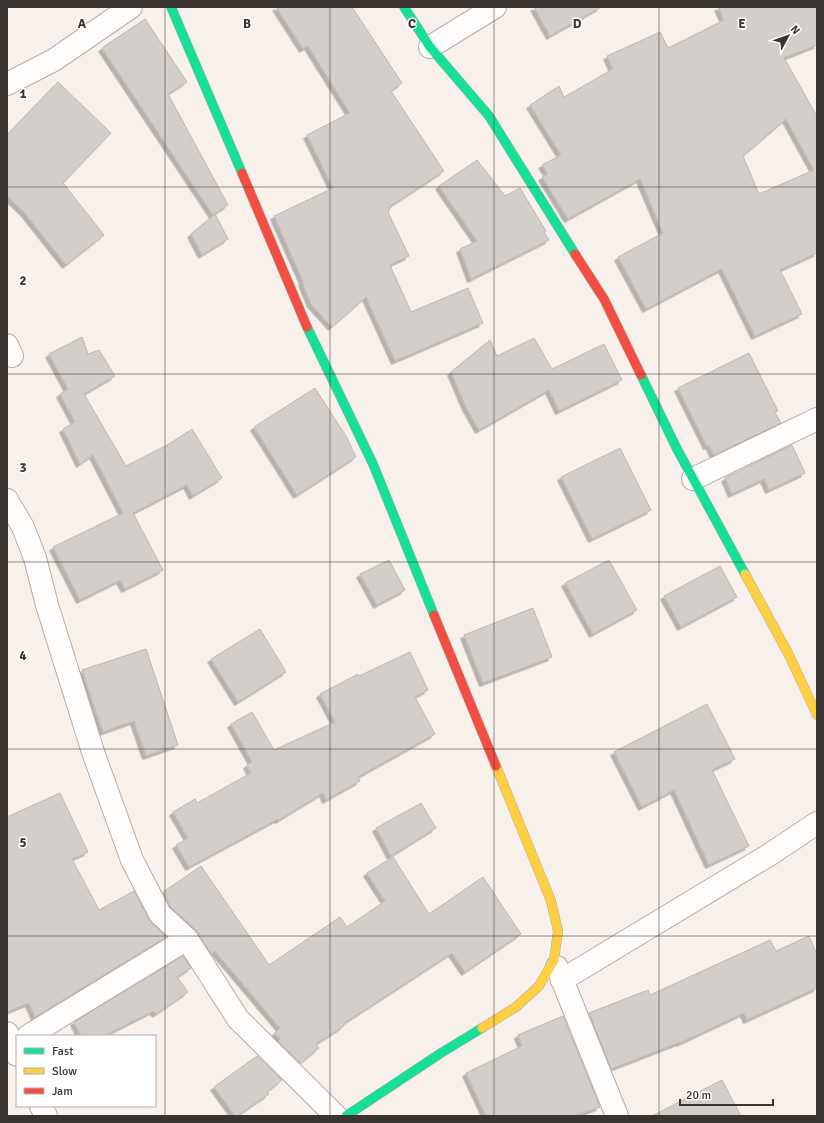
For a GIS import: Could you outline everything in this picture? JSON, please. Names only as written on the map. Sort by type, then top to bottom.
[{"type":"main road","points":[[171,7],[308,328],[373,464],[551,901],[558,931],[554,960],[539,986],[516,1007],[441,1053],[346,1116]]},
{"type":"main road","points":[[404,7],[430,47],[489,116],[604,299],[693,479],[789,655],[817,716]]},
{"type":"street","points":[[7,84],[54,60],[131,7]]},
{"type":"street","points":[[430,47],[495,7]]},
{"type":"street","points":[[693,479],[817,419]]},
{"type":"street","points":[[7,500],[15,530],[35,558],[47,605],[93,752],[132,860],[160,914],[187,939],[238,1019],[336,1116]]},
{"type":"street","points":[[562,980],[769,855],[817,823]]},
{"type":"street","points":[[28,1035],[187,939]]},
{"type":"street","points":[[554,960],[617,1116]]},
{"type":"street","points":[[42,1107],[46,1116]]},
{"type":"building","points":[[276,7],[352,7],[402,83],[391,91],[444,171],[389,207],[390,210],[388,212],[409,256],[390,265],[411,312],[468,288],[483,323],[395,361],[366,297],[332,327],[311,304],[302,282],[303,281],[274,216],[333,188],[307,135],[350,113],[308,46],[303,49]]},
{"type":"building","points":[[534,7],[601,7],[550,36]]},
{"type":"building","points":[[718,7],[817,7],[817,45],[784,58],[817,116],[817,253],[780,270],[802,314],[755,336],[722,269],[646,309],[618,257],[663,233],[640,179],[568,219],[542,177],[548,174],[542,165],[561,155],[530,105],[559,86],[564,97],[613,69],[607,56],[660,32],[668,48],[724,20]],"holes":[[[786,119],[814,170],[759,194],[743,156]]]},
{"type":"building","points":[[145,19],[187,82],[168,94],[228,205],[213,215],[102,48]]},
{"type":"building","points":[[58,82],[111,133],[63,183],[104,235],[66,265],[24,212],[7,196],[7,135]]},
{"type":"building","points":[[477,160],[505,196],[520,188],[546,231],[544,232],[549,240],[471,279],[460,249],[477,241],[439,186]]},
{"type":"building","points":[[215,214],[228,239],[202,255],[191,234]]},
{"type":"building","points":[[82,337],[88,354],[99,350],[115,376],[84,394],[126,466],[169,444],[192,429],[222,478],[193,496],[187,485],[133,513],[163,570],[125,589],[120,580],[80,600],[53,547],[123,513],[93,455],[80,464],[63,429],[75,422],[60,394],[68,389],[49,354]]},
{"type":"building","points":[[534,338],[552,369],[604,344],[622,380],[559,411],[549,390],[479,430],[466,407],[451,372],[490,340],[497,356]]},
{"type":"building","points":[[749,353],[778,411],[775,412],[781,423],[714,455],[709,445],[707,446],[678,388]]},
{"type":"building","points":[[315,388],[346,436],[356,457],[297,495],[254,427]]},
{"type":"building","points":[[792,445],[805,473],[769,490],[764,479],[732,494],[725,478]]},
{"type":"building","points":[[620,448],[651,510],[592,539],[561,477]]},
{"type":"building","points":[[389,560],[405,590],[377,605],[360,574]]},
{"type":"building","points":[[609,560],[637,610],[593,634],[565,583]]},
{"type":"building","points":[[720,566],[737,597],[681,627],[664,596]]},
{"type":"building","points":[[533,608],[552,657],[483,683],[464,635]]},
{"type":"building","points":[[260,629],[286,672],[238,702],[211,659]]},
{"type":"building","points":[[146,649],[178,745],[146,756],[134,721],[103,732],[82,670]]},
{"type":"building","points":[[410,652],[428,690],[415,697],[435,734],[358,777],[360,781],[326,800],[323,793],[279,820],[278,819],[189,867],[176,845],[188,838],[173,812],[195,799],[197,803],[251,773],[247,765],[252,762],[231,724],[252,712],[274,750],[335,722],[320,694],[358,674],[359,676]]},
{"type":"building","points":[[707,704],[735,759],[712,770],[749,846],[709,865],[674,790],[642,807],[614,752]]},
{"type":"building","points":[[60,793],[88,852],[72,859],[99,910],[134,891],[149,920],[166,937],[35,1017],[29,1003],[7,1012],[7,817]]},
{"type":"building","points":[[421,803],[436,828],[391,856],[376,828]]},
{"type":"building","points":[[393,857],[429,914],[483,877],[521,934],[465,972],[452,953],[343,1024],[344,1026],[316,1044],[319,1048],[301,1063],[278,1041],[280,1039],[275,1033],[280,1028],[215,951],[211,954],[196,930],[170,906],[163,892],[201,866],[269,965],[340,917],[347,927],[385,901],[367,873]]},
{"type":"building","points":[[809,936],[817,955],[817,988],[747,1020],[744,1013],[680,1043],[611,1069],[589,1013],[648,990],[650,995],[770,940],[776,951]]},
{"type":"building","points":[[183,956],[191,968],[177,977],[188,992],[156,1014],[153,1011],[106,1035],[80,1035],[74,1022]]},
{"type":"building","points":[[563,1016],[600,1107],[574,1116],[486,1116],[466,1073],[522,1046],[518,1035]]},
{"type":"building","points":[[257,1056],[282,1080],[267,1092],[269,1094],[235,1116],[214,1087]]},
{"type":"building","points":[[722,1080],[741,1116],[652,1116]]},
{"type":"traffic: fast","points":[[171,7],[242,173]]},
{"type":"traffic: fast","points":[[404,7],[430,47],[489,116],[575,254]]},
{"type":"traffic: fast","points":[[307,327],[373,464],[434,615]]},
{"type":"traffic: fast","points":[[641,375],[677,449],[745,574]]},
{"type":"traffic: fast","points":[[346,1116],[441,1053],[482,1028]]},
{"type":"traffic: slow","points":[[745,574],[789,655],[817,715]]},
{"type":"traffic: slow","points":[[482,1028],[516,1007],[539,986],[554,960],[558,931],[551,901],[496,766]]},
{"type":"traffic: jam","points":[[242,173],[307,327]]},
{"type":"traffic: jam","points":[[575,254],[604,299],[641,375]]},
{"type":"traffic: jam","points":[[434,615],[496,766]]}]
